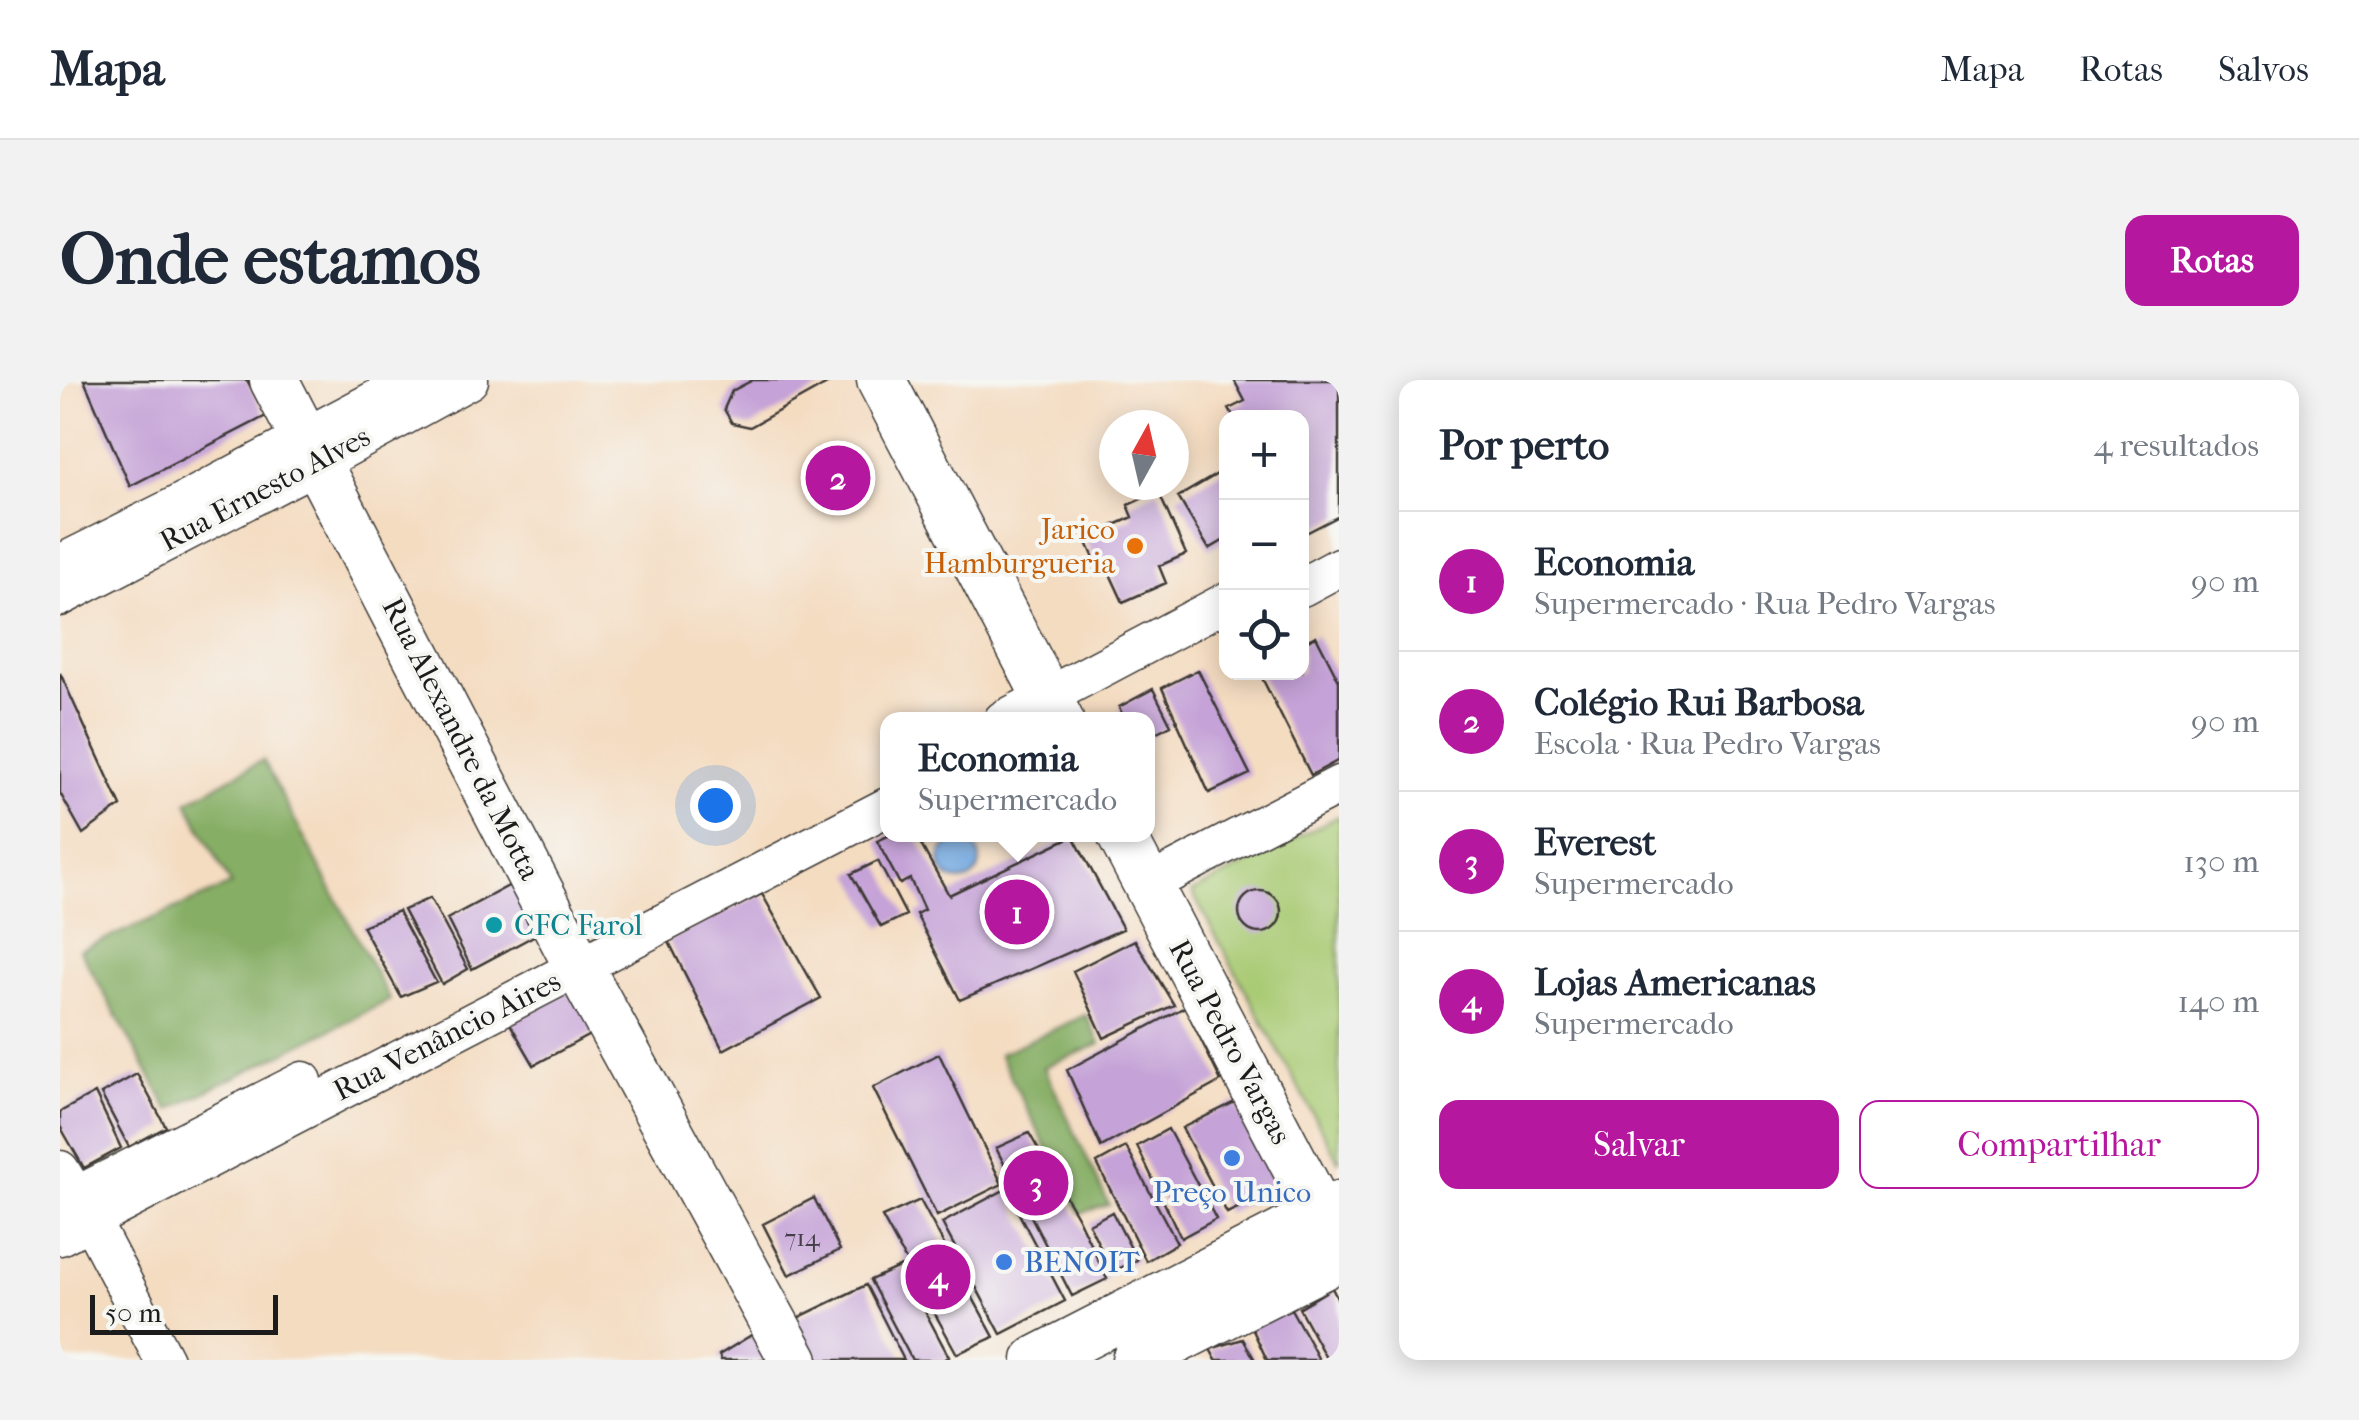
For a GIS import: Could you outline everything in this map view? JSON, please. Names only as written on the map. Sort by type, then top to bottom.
[{"type":"main road","name":"Rua Alexandre da Motta","points":[[274,380],[574,957],[794,1360]]},
{"type":"main road","points":[[881,380],[1054,712]]},
{"type":"main road","name":"Rua Pedro Vargas","points":[[1126,842],[1335,1232]]},
{"type":"main road","points":[[1037,1360],[1335,1232]]},
{"type":"main road","points":[[1136,1360],[1335,1232]]},
{"type":"street","name":"Rua Ernesto Alves","points":[[312,450],[413,380]]},
{"type":"street","name":"Rua Ernesto Alves","points":[[60,597],[174,523],[312,450],[468,380]]},
{"type":"street","name":"Rua Ernesto Alves","points":[[60,564],[174,523]]},
{"type":"street","points":[[1309,559],[1339,544]]},
{"type":"street","points":[[1309,583],[1339,567]]},
{"type":"street","points":[[1058,712],[1219,619]]},
{"type":"street","points":[[1147,884],[1339,784]]},
{"type":"street","name":"Rua Venâncio Aires","points":[[69,1205],[574,957],[732,875],[880,785]]},
{"type":"street","name":"Rua Venâncio Aires","points":[[732,875],[880,811]]},
{"type":"street","points":[[69,1205],[164,1360]]},
{"type":"green space","points":[[263,760],[390,1000],[169,1110],[80,950],[231,885],[187,802]]},
{"type":"green space","points":[[1339,816],[1339,1162],[1192,892]]},
{"type":"green space","points":[[1086,1015],[1100,1044],[1044,1067],[1109,1205],[1080,1213],[999,1054]]},
{"type":"water","points":[[956,842],[967,843],[980,861],[974,875],[960,881],[946,875],[940,861],[946,847]]},
{"type":"building","points":[[84,380],[247,380],[266,416],[130,486]]},
{"type":"building","points":[[753,380],[834,380],[750,427],[732,423],[724,409],[732,391]]},
{"type":"building","points":[[1234,380],[1339,380],[1339,516],[1309,531],[1309,410],[1229,409],[1245,401]]},
{"type":"building","points":[[1219,473],[1219,543],[1209,549],[1180,500],[1189,500],[1189,491]]},
{"type":"building","name":"Jarico Hamburgueria","points":[[1139,500],[1162,500],[1186,554],[1159,566],[1166,583],[1123,602],[1104,561],[1097,565],[1085,538],[1133,517],[1128,505]]},
{"type":"building","points":[[1316,636],[1339,681],[1339,760],[1311,775],[1263,680],[1309,680],[1309,640]]},
{"type":"building","points":[[1198,670],[1250,774],[1209,793],[1162,688]]},
{"type":"building","points":[[60,673],[121,806],[83,834],[60,793]]},
{"type":"building","points":[[1153,689],[1171,725],[1155,733],[1155,712],[1121,712],[1119,707]]},
{"type":"building","points":[[877,841],[919,842],[949,895],[1060,842],[1076,842],[1123,929],[960,1000],[916,914],[924,910],[910,879],[900,884]]},
{"type":"building","points":[[878,861],[906,915],[881,927],[851,874]]},
{"type":"building","name":"CFC Farol","points":[[516,882],[541,932],[472,969],[447,919]]},
{"type":"building","points":[[1260,891],[1275,897],[1281,912],[1275,927],[1260,933],[1245,927],[1239,912],[1245,897]]},
{"type":"building","points":[[762,894],[821,998],[723,1050],[668,940]]},
{"type":"building","points":[[430,898],[468,969],[442,984],[403,910]]},
{"type":"building","points":[[398,911],[436,982],[401,997],[362,926]]},
{"type":"building","points":[[1135,940],[1174,1005],[1104,1038],[1073,971]]},
{"type":"building","points":[[573,989],[595,1032],[534,1065],[509,1022]]},
{"type":"building","points":[[1185,1007],[1221,1081],[1101,1147],[1067,1070]]},
{"type":"building","points":[[939,1054],[1002,1184],[937,1216],[873,1088]]},
{"type":"building","points":[[137,1074],[166,1127],[129,1147],[101,1094]]},
{"type":"building","points":[[95,1093],[121,1148],[84,1168],[60,1126],[60,1112]]},
{"type":"building","name":"Preço Unico","points":[[1235,1102],[1282,1187],[1227,1213],[1182,1128]]},
{"type":"building","points":[[1168,1129],[1216,1219],[1181,1238],[1137,1146]]},
{"type":"building","points":[[1029,1133],[1078,1218],[1107,1279],[1072,1296],[996,1148]]},
{"type":"building","points":[[1126,1147],[1177,1243],[1146,1261],[1097,1163]]},
{"type":"building","name":"BENOIT","points":[[1006,1189],[1065,1301],[1001,1334],[942,1223]]},
{"type":"building","points":[[814,1198],[840,1250],[789,1275],[763,1224]]},
{"type":"building","points":[[920,1200],[994,1337],[957,1354],[882,1217]]},
{"type":"building","points":[[1112,1212],[1137,1260],[1112,1272],[1089,1224]]},
{"type":"building","points":[[901,1266],[949,1357],[943,1360],[912,1360],[870,1280]]},
{"type":"building","points":[[866,1285],[904,1360],[813,1360],[791,1321]]},
{"type":"building","points":[[1332,1288],[1339,1302],[1339,1360],[1327,1360],[1299,1308]]},
{"type":"building","points":[[1291,1309],[1319,1360],[1267,1360],[1251,1326]]},
{"type":"building","points":[[753,1334],[767,1360],[721,1360],[719,1355]]},
{"type":"building","points":[[1243,1339],[1255,1360],[1216,1360],[1210,1349]]},
{"type":"place","name":"Colégio Rui Barbosa","points":[[838,478]]},
{"type":"place","name":"Jarico Hamburgueria","points":[[1135,546]]},
{"type":"place","name":"Economia","points":[[1017,912]]},
{"type":"place","name":"CFC Farol","points":[[494,925]]},
{"type":"place","name":"Preço Unico","points":[[1232,1158]]},
{"type":"place","name":"Everest","points":[[1036,1183]]},
{"type":"place","name":"BENOIT","points":[[1004,1262]]},
{"type":"place","name":"Lojas Americanas","points":[[938,1277]]}]
